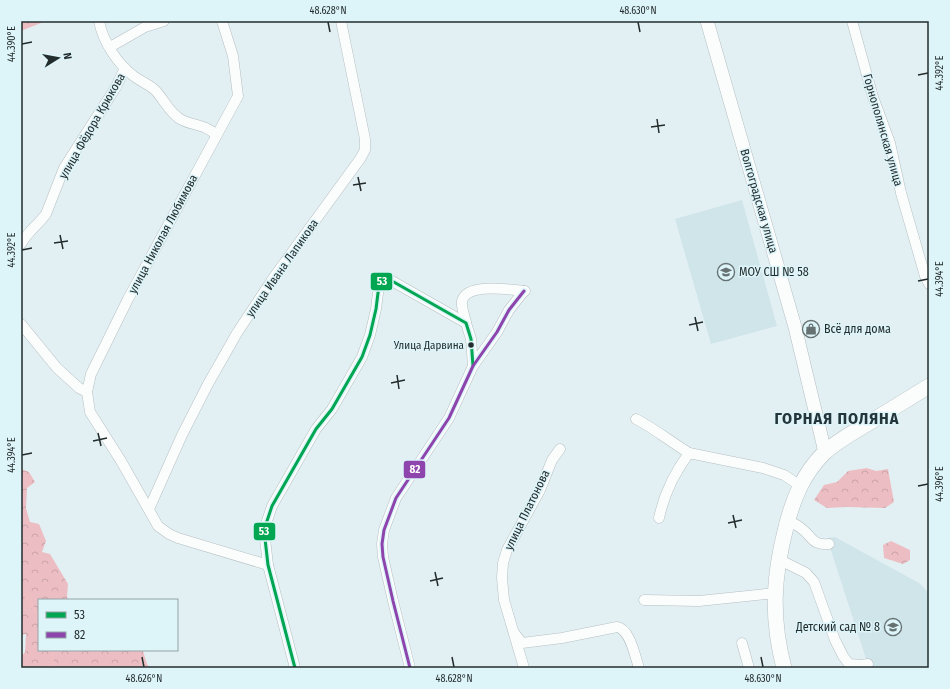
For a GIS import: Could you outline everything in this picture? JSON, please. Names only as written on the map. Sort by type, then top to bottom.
[{"type":"main road","points":[[784,668],[778,644],[775,593],[778,559],[791,505],[799,485],[812,466],[825,452],[859,429],[929,386]]},
{"type":"street","name":"улица Фёдора Крюкова","points":[[99,21],[100,29],[113,54],[125,68],[135,77],[155,90],[172,113],[178,118],[188,123],[204,126],[212,130],[216,135]]},
{"type":"street","points":[[110,47],[145,27],[164,21]]},
{"type":"street","name":"улица Николая Любимова","points":[[87,392],[91,374],[128,299],[238,96],[233,56],[222,21]]},
{"type":"street","name":"улица Ивана Лапикова","points":[[149,509],[182,435],[205,390],[244,322],[274,277],[365,150],[365,139],[341,21]]},
{"type":"street","name":"Волгоградская улица","points":[[707,21],[793,320],[825,452]]},
{"type":"street","name":"Горнополянская улица","points":[[852,21],[873,97],[890,143],[901,193],[925,276],[929,284]]},
{"type":"street","name":"улица Фёдора Крюкова","points":[[21,244],[46,214],[64,168],[116,87],[125,68]]},
{"type":"street","points":[[295,668],[268,565],[264,530],[272,506],[316,429],[332,409],[362,357],[370,334],[376,309],[379,285],[382,280],[388,279],[466,323]]},
{"type":"street","points":[[410,668],[392,601],[383,557],[382,544],[384,530],[396,498],[449,418],[473,366],[498,332],[509,310],[525,291],[492,289],[472,290],[466,294],[462,301],[462,308],[471,339],[473,366]]},
{"type":"street","points":[[21,324],[57,368],[79,388],[87,392],[90,412],[158,526],[169,534],[178,538],[268,565]]},
{"type":"street","points":[[636,419],[689,453],[763,468],[784,474],[799,485]]},
{"type":"street","name":"улица Платонова","points":[[524,668],[504,600],[502,578],[507,550],[540,490],[552,460],[560,449]]},
{"type":"street","points":[[659,518],[667,491],[678,468],[689,453]]},
{"type":"street","points":[[788,520],[804,529],[813,541],[824,545],[829,544]]},
{"type":"street","points":[[778,559],[806,573],[814,582],[835,640],[849,664],[868,664]]},
{"type":"street","points":[[644,600],[699,602],[775,593]]},
{"type":"street","points":[[512,629],[522,643],[527,643],[562,638],[616,626],[621,627],[627,633],[639,668]]},
{"type":"street","points":[[742,642],[749,668]]},
{"type":"street","points":[[524,668],[521,647],[527,643]]},
{"type":"shaded area","name":"МОУ СШ № 58","points":[[742,200],[777,326],[711,344],[675,219]]},
{"type":"shaded area","name":"Детский сад № 8","points":[[835,537],[919,583],[929,593],[929,668],[869,668],[827,538]]},
{"type":"green space","points":[[21,21],[46,21],[21,31]]},
{"type":"green space","points":[[867,468],[876,471],[888,469],[894,502],[885,508],[827,508],[814,500],[824,485],[837,482],[848,471]]},
{"type":"green space","points":[[21,469],[29,472],[35,482],[27,488],[26,508],[30,522],[39,524],[46,541],[42,552],[50,554],[68,584],[68,599],[38,599],[38,651],[143,651],[147,664],[150,668],[21,668],[21,657],[25,652],[26,634],[21,635]]},
{"type":"green space","points":[[891,541],[910,550],[910,560],[903,564],[884,558],[883,545]]},
{"type":"waterway","points":[[21,589],[38,615]]},
{"type":"waterway","points":[[52,668],[53,651]]},
{"type":"transit line","name":"53","points":[[295,668],[268,565],[264,530],[272,506],[316,429],[332,409],[362,357],[370,335],[376,309],[379,285],[382,281],[388,279],[466,323],[471,339],[473,366]]},
{"type":"transit line","name":"82","points":[[410,668],[383,557],[382,544],[384,530],[396,498],[449,418],[473,366],[497,332],[509,310],[524,291]]},
{"type":"place","name":"МОУ СШ № 58","points":[[726,272]]},
{"type":"place","name":"Всё для дома","points":[[811,329]]},
{"type":"place","name":"Улица Дарвина","points":[[471,345]]},
{"type":"place","name":"Детский сад № 8","points":[[893,627]]},
{"type":"district","name":"ГОРНАЯ ПОЛЯНА","points":[[837,418]]}]
